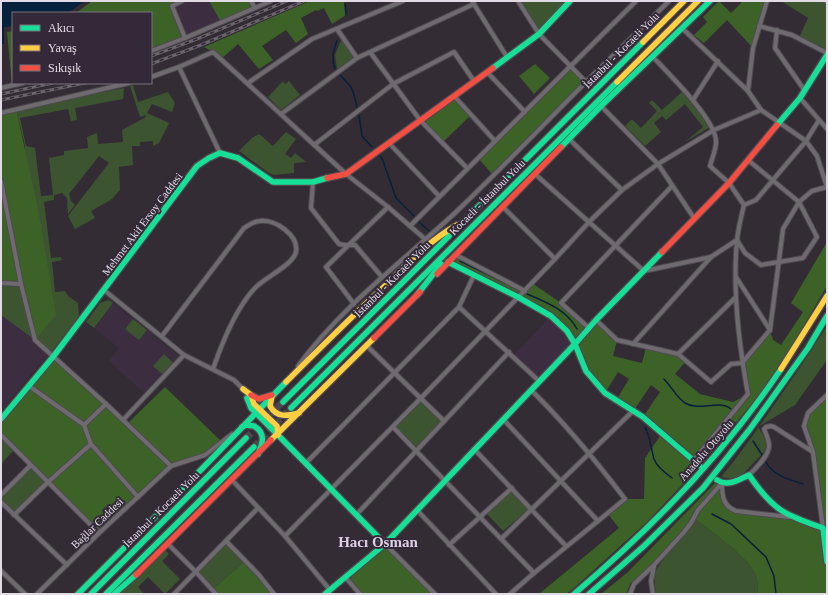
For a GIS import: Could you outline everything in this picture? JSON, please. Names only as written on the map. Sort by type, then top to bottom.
[{"type":"main road","points":[[220,154],[238,158],[273,182],[313,182],[346,174],[539,34],[563,4],[570,1]]},
{"type":"main road","points":[[667,18],[680,1]]},
{"type":"main road","name":"İstanbul - Kocaeli Yolu","points":[[283,402],[684,1]]},
{"type":"main road","name":"Kocaeli - İstanbul Yolu","points":[[291,408],[698,1]]},
{"type":"main road","points":[[117,594],[278,435],[601,106],[683,29],[710,1]]},
{"type":"main road","points":[[325,594],[385,544],[596,320],[729,183],[800,98],[827,54]]},
{"type":"main road","name":"Mehmet Akif Ersoy Caddesi","points":[[1,417],[54,357],[197,166],[209,158],[220,154]]},
{"type":"main road","points":[[78,594],[164,508],[327,340],[441,234],[466,220]]},
{"type":"main road","points":[[417,294],[464,235]]},
{"type":"main road","points":[[448,262],[552,316],[567,331],[575,344],[586,371],[605,393],[634,410],[700,466]]},
{"type":"main road","name":"Anadolu Otoyolu","points":[[574,594],[608,566],[636,540],[692,483],[719,452],[775,379],[798,346],[827,296]]},
{"type":"main road","name":"Anadolu Otoyolu","points":[[589,594],[644,546],[703,488],[760,417],[808,348],[827,316]]},
{"type":"main road","points":[[243,389],[259,399],[272,395]]},
{"type":"main road","points":[[243,389],[251,408],[277,426],[278,435],[385,544]]},
{"type":"main road","points":[[251,395],[257,411]]},
{"type":"main road","points":[[272,395],[270,406],[275,414],[283,416],[299,413]]},
{"type":"main road","points":[[240,428],[251,408]]},
{"type":"main road","points":[[240,428],[251,425],[255,426],[262,432],[263,442],[258,454]]},
{"type":"main road","name":"İstanbul - Kocaeli Yolu","points":[[91,594],[246,438]]},
{"type":"main road","points":[[106,594],[254,447]]},
{"type":"main road","points":[[720,482],[733,483],[749,475],[772,504],[781,511],[823,528],[826,540],[827,562]]},
{"type":"main road","points":[[114,594],[138,573]]},
{"type":"street","points":[[182,1],[172,6],[185,38]]},
{"type":"street","points":[[251,1],[255,8]]},
{"type":"street","points":[[152,51],[271,1]]},
{"type":"street","points":[[248,83],[312,38],[403,1]]},
{"type":"street","points":[[518,1],[539,34],[586,82]]},
{"type":"street","points":[[410,226],[636,1]]},
{"type":"street","points":[[286,382],[318,340],[354,304],[382,277],[456,212],[669,1]]},
{"type":"street","points":[[748,91],[753,48],[766,1]]},
{"type":"street","points":[[281,114],[357,58],[473,3],[507,57]]},
{"type":"street","points":[[759,26],[777,30],[799,38],[827,54]]},
{"type":"street","points":[[337,28],[357,58]]},
{"type":"street","points":[[596,320],[617,340],[678,354],[711,382],[731,364],[742,363],[770,330],[780,262],[783,228],[799,202],[812,191],[827,187],[817,156],[806,141],[761,110],[748,91],[683,29]]},
{"type":"street","points":[[777,30],[775,48],[805,91]]},
{"type":"street","points":[[152,77],[213,52],[346,174],[388,207],[425,239]]},
{"type":"street","points":[[370,52],[420,120],[467,168]]},
{"type":"street","points":[[314,144],[393,84],[454,52],[474,81]]},
{"type":"street","points":[[653,57],[693,100],[714,130],[716,142],[710,166],[729,183],[744,205],[737,240],[736,297],[742,363],[748,394],[694,460]]},
{"type":"street","points":[[693,100],[718,61]]},
{"type":"street","points":[[179,67],[220,154]]},
{"type":"street","points":[[486,72],[525,112]]},
{"type":"street","points":[[1,88],[19,84]]},
{"type":"street","points":[[1,113],[125,84]]},
{"type":"street","points":[[454,96],[495,141]]},
{"type":"street","points":[[800,98],[827,130]]},
{"type":"street","points":[[601,106],[658,164],[694,218]]},
{"type":"street","points":[[284,536],[421,398],[589,222],[622,190],[658,164],[714,130],[761,110]]},
{"type":"street","points":[[744,205],[756,200],[806,141],[819,120]]},
{"type":"street","points":[[569,139],[622,190]]},
{"type":"street","points":[[389,143],[439,196]]},
{"type":"street","points":[[737,240],[745,253],[761,265],[803,258],[817,237],[799,202],[748,160]]},
{"type":"street","points":[[535,174],[644,271],[711,257]]},
{"type":"street","points":[[1,181],[21,284],[35,340],[106,404],[171,466],[205,456],[240,428]]},
{"type":"street","points":[[313,182],[311,208],[339,244],[355,246],[382,277]]},
{"type":"street","points":[[589,328],[561,303],[672,186]]},
{"type":"street","points":[[503,206],[555,259]]},
{"type":"street","points":[[354,304],[326,267],[388,207]]},
{"type":"street","points":[[162,336],[244,228],[252,223],[260,221],[275,223],[292,239],[296,252],[288,263],[260,284],[249,295],[231,324],[213,370]]},
{"type":"street","points":[[633,344],[711,257],[737,240]]},
{"type":"street","points":[[456,254],[524,291]]},
{"type":"street","points":[[306,463],[459,307],[474,275]]},
{"type":"street","points":[[736,277],[770,330]]},
{"type":"street","points":[[1,283],[21,284]]},
{"type":"street","points":[[104,290],[184,355],[234,380],[243,389]]},
{"type":"street","points":[[678,354],[736,297]]},
{"type":"street","points":[[459,307],[539,381]]},
{"type":"street","points":[[366,345],[444,421]]},
{"type":"street","points":[[357,514],[509,352]]},
{"type":"street","points":[[123,420],[184,355]]},
{"type":"street","points":[[29,386],[84,425],[91,444],[138,496]]},
{"type":"street","points":[[510,594],[566,546],[625,499],[590,454],[552,410],[531,390]]},
{"type":"street","points":[[823,528],[814,452],[804,426],[808,413],[827,395]]},
{"type":"street","points":[[84,425],[106,404]]},
{"type":"street","points":[[501,539],[634,410]]},
{"type":"street","points":[[503,419],[598,521]]},
{"type":"street","points":[[393,426],[534,573]]},
{"type":"street","points":[[749,475],[762,461],[769,448],[764,430],[766,427],[774,427],[814,452]]},
{"type":"street","points":[[1,435],[99,533]]},
{"type":"street","points":[[14,515],[48,482],[91,444]]},
{"type":"street","points":[[474,449],[566,546]]},
{"type":"street","points":[[1,495],[31,465]]},
{"type":"street","name":"Bağlar Caddesi","points":[[37,594],[99,533],[171,466]]},
{"type":"street","points":[[232,480],[284,536],[330,590]]},
{"type":"street","points":[[720,482],[724,501],[732,510],[794,517]]},
{"type":"street","points":[[630,594],[634,584],[654,565],[688,527],[698,510],[720,482]]},
{"type":"street","points":[[449,545],[512,488]]},
{"type":"street","points":[[1,502],[67,564]]},
{"type":"street","points":[[174,594],[258,508]]},
{"type":"street","points":[[417,510],[496,594]]},
{"type":"street","points":[[226,541],[259,575],[274,594]]},
{"type":"street","points":[[167,544],[216,594]]},
{"type":"street","points":[[385,544],[435,594]]},
{"type":"street","points":[[653,594],[651,581],[654,565]]},
{"type":"street","points":[[1,571],[24,594]]},
{"type":"street","points":[[345,577],[360,594]]},
{"type":"shaded area","points":[[182,1],[209,1],[221,22],[185,38],[172,6]]},
{"type":"shaded area","points":[[113,303],[179,356],[144,393],[109,361],[119,348],[94,328]]},
{"type":"shaded area","points":[[1,315],[35,340],[49,353],[1,411]]},
{"type":"shaded area","points":[[551,316],[575,344],[539,381],[513,356]]},
{"type":"green space","points":[[92,1],[182,1],[172,6],[185,38],[152,51],[152,12],[77,12]]},
{"type":"green space","points":[[209,1],[251,1],[255,8],[221,22]]},
{"type":"green space","points":[[310,1],[344,1],[346,15],[332,24],[324,8],[317,11],[316,10],[301,18],[308,34],[296,43],[286,30],[262,46],[273,60],[259,69],[238,44],[221,59],[204,47]]},
{"type":"green space","points":[[518,1],[561,1],[565,6],[539,34]]},
{"type":"green space","points":[[719,1],[731,13],[743,1],[767,1],[753,48],[727,20],[704,43],[694,35],[707,22],[703,17]]},
{"type":"green space","points":[[781,1],[827,1],[827,53],[799,38],[808,18]]},
{"type":"green space","points":[[12,31],[12,84],[18,84],[12,85],[7,32]]},
{"type":"green space","points":[[342,38],[355,57],[337,69],[335,55]]},
{"type":"green space","points":[[535,64],[550,78],[534,94],[519,76]]},
{"type":"green space","points":[[571,67],[586,82],[493,175],[478,158]]},
{"type":"green space","points":[[283,81],[285,84],[289,81],[300,95],[281,110],[268,97]]},
{"type":"green space","points":[[133,85],[138,102],[168,92],[175,103],[172,112],[152,104],[147,113],[169,123],[159,143],[153,146],[153,141],[140,142],[140,146],[132,146],[133,165],[119,167],[120,190],[112,199],[91,211],[95,218],[75,229],[68,216],[109,163],[99,156],[69,194],[71,201],[75,205],[68,214],[67,198],[62,193],[54,195],[54,200],[44,202],[51,258],[61,257],[62,260],[52,262],[55,292],[65,291],[68,296],[78,303],[79,316],[50,354],[35,340],[1,315],[1,283],[25,146],[16,109],[124,88],[123,99],[75,108],[77,120],[71,121],[68,109],[20,118],[26,146],[35,148],[41,196],[53,195],[49,158],[64,155],[64,151],[88,148],[87,137],[97,133],[98,144],[123,142],[122,130],[146,117],[145,115],[140,117],[130,86]]},
{"type":"green space","points":[[682,92],[710,127],[685,142],[703,127],[685,104],[666,120],[662,116],[654,123],[661,132],[645,146],[625,126],[633,120],[641,128],[657,111],[649,103],[652,100],[662,110]]},
{"type":"green space","points":[[454,96],[471,115],[442,143],[420,120]]},
{"type":"green space","points":[[16,109],[38,209],[56,315],[35,340],[21,285],[1,283],[1,113]]},
{"type":"green space","points":[[286,132],[296,139],[285,154],[291,158],[295,153],[306,162],[294,163],[294,173],[274,175],[269,173],[239,151],[252,138],[259,134],[273,146]]},
{"type":"green space","points":[[827,242],[827,286],[790,349],[759,395],[700,466],[647,522],[566,594],[539,594],[619,528],[607,513],[625,499],[644,499],[645,458],[662,433],[643,417],[660,392],[651,385],[634,410],[617,399],[629,379],[618,372],[605,393],[586,371],[575,344],[551,316],[448,262],[456,255],[524,291],[532,283],[561,303],[589,328],[596,320],[617,340],[613,356],[642,363],[646,347],[678,354],[686,361],[675,374],[700,394],[733,402],[748,394],[742,363],[770,330],[773,340],[781,345],[803,312],[791,303]]},
{"type":"green space","points":[[109,300],[113,303],[94,328],[86,322],[100,303]]},
{"type":"green space","points":[[133,319],[147,330],[139,340],[125,329]]},
{"type":"green space","points":[[827,326],[827,360],[795,405],[759,426]]},
{"type":"green space","points":[[164,354],[173,363],[162,374],[153,366]]},
{"type":"green space","points":[[53,357],[127,424],[165,387],[220,440],[205,455],[171,466],[99,533],[1,435],[1,419]]},
{"type":"green space","points":[[827,395],[827,594],[757,594],[757,578],[750,566],[736,551],[694,518],[714,491],[694,511],[686,527],[658,559],[630,584],[626,594],[601,594],[628,572],[716,482],[718,486],[722,483],[722,495],[732,510],[794,517],[822,528],[813,452],[804,426],[808,413]]},
{"type":"green space","points":[[421,398],[444,421],[416,451],[393,427]]},
{"type":"green space","points":[[758,428],[764,436],[767,445],[765,451],[742,475],[732,479],[721,477],[738,455]]},
{"type":"green space","points":[[1,435],[15,449],[1,464]]},
{"type":"green space","points":[[31,465],[48,482],[14,515],[1,502],[1,495]]},
{"type":"green space","points":[[511,491],[529,509],[503,531],[487,514]]},
{"type":"green space","points":[[694,518],[736,551],[750,566],[757,578],[757,594],[656,594],[654,576],[657,568]]},
{"type":"green space","points":[[226,541],[245,561],[212,590],[196,572]]},
{"type":"green space","points":[[385,544],[435,594],[360,594],[345,577]]},
{"type":"green space","points":[[163,548],[169,554],[162,561],[180,579],[165,594],[148,577],[138,587],[144,594],[117,594]]},
{"type":"green space","points":[[245,561],[274,594],[216,594],[212,590]]},
{"type":"water","points":[[1,1],[85,1],[69,12],[12,12],[12,26],[4,27],[4,44],[1,44]]},
{"type":"waterway","points":[[345,4],[346,15]]},
{"type":"waterway","points":[[335,69],[333,55],[337,41]]},
{"type":"waterway","points":[[340,75],[352,89],[357,107]]},
{"type":"waterway","points":[[359,115],[362,136],[372,147]]},
{"type":"waterway","points":[[380,156],[396,198],[414,216]]},
{"type":"waterway","points":[[419,222],[429,231]]},
{"type":"waterway","points":[[460,261],[508,284]]},
{"type":"waterway","points":[[527,294],[555,307],[568,317],[577,329]]},
{"type":"waterway","points":[[664,379],[679,398],[685,403],[696,406],[721,405],[731,409]]},
{"type":"waterway","points":[[645,427],[655,462],[672,478]]},
{"type":"waterway","points":[[753,441],[762,455]]},
{"type":"waterway","points":[[766,462],[777,474],[803,484]]},
{"type":"waterway","points":[[712,514],[731,524],[766,557],[774,576],[776,594]]},
{"type":"tunnel","points":[[246,438],[283,402]]},
{"type":"tunnel","points":[[254,447],[291,408]]},
{"type":"railway","points":[[152,56],[197,39],[287,1]]},
{"type":"railway","points":[[152,64],[201,45],[304,1]]},
{"type":"railway","points":[[1,94],[48,84]]},
{"type":"railway","points":[[1,100],[80,84]]},
{"type":"traffic: fast","points":[[493,68],[539,34],[570,1]]},
{"type":"traffic: fast","points":[[561,147],[601,106],[710,1]]},
{"type":"traffic: fast","points":[[283,402],[643,42]]},
{"type":"traffic: fast","points":[[777,125],[800,98],[827,55]]},
{"type":"traffic: fast","points":[[291,408],[617,82]]},
{"type":"traffic: fast","points":[[1,419],[53,357],[197,166],[220,153],[238,158],[273,182],[313,182],[327,178]]},
{"type":"traffic: fast","points":[[325,594],[385,544],[662,252]]},
{"type":"traffic: fast","points":[[448,262],[518,297],[551,316],[567,331],[575,344],[586,371],[605,393],[643,417],[700,466]]},
{"type":"traffic: fast","points":[[417,295],[441,264]]},
{"type":"traffic: fast","points":[[589,594],[644,546],[703,488],[750,429],[808,348],[827,316]]},
{"type":"traffic: fast","points":[[574,594],[631,543],[685,489],[736,431],[781,369]]},
{"type":"traffic: fast","points":[[78,594],[286,382]]},
{"type":"traffic: fast","points":[[247,398],[251,408],[278,435]]},
{"type":"traffic: fast","points":[[242,427],[246,425],[254,426],[262,435],[262,442],[258,454]]},
{"type":"traffic: fast","points":[[278,435],[385,544]]},
{"type":"traffic: fast","points":[[91,594],[246,438]]},
{"type":"traffic: fast","points":[[106,594],[254,447]]},
{"type":"traffic: fast","points":[[717,480],[729,483],[749,475],[757,487],[780,510],[798,519],[823,528],[827,562]]},
{"type":"traffic: fast","points":[[114,594],[138,573]]},
{"type":"traffic: slow","points":[[643,42],[684,1]]},
{"type":"traffic: slow","points":[[617,82],[698,1]]},
{"type":"traffic: slow","points":[[286,382],[348,320],[420,252],[438,237],[457,225]]},
{"type":"traffic: slow","points":[[781,369],[827,296]]},
{"type":"traffic: slow","points":[[271,440],[374,338]]},
{"type":"traffic: slow","points":[[243,389],[251,395],[254,404],[277,426],[278,435]]},
{"type":"traffic: slow","points":[[272,396],[270,406],[276,413],[283,415],[299,413]]},
{"type":"traffic: jam","points":[[327,178],[346,174],[493,68]]},
{"type":"traffic: jam","points":[[662,252],[729,183],[777,125]]},
{"type":"traffic: jam","points":[[437,274],[561,147]]},
{"type":"traffic: jam","points":[[374,338],[420,292]]},
{"type":"traffic: jam","points":[[251,395],[259,399],[272,395]]},
{"type":"traffic: jam","points":[[136,575],[271,440]]},
{"type":"district","name":"Hacı Osman","points":[[378,542]]}]
